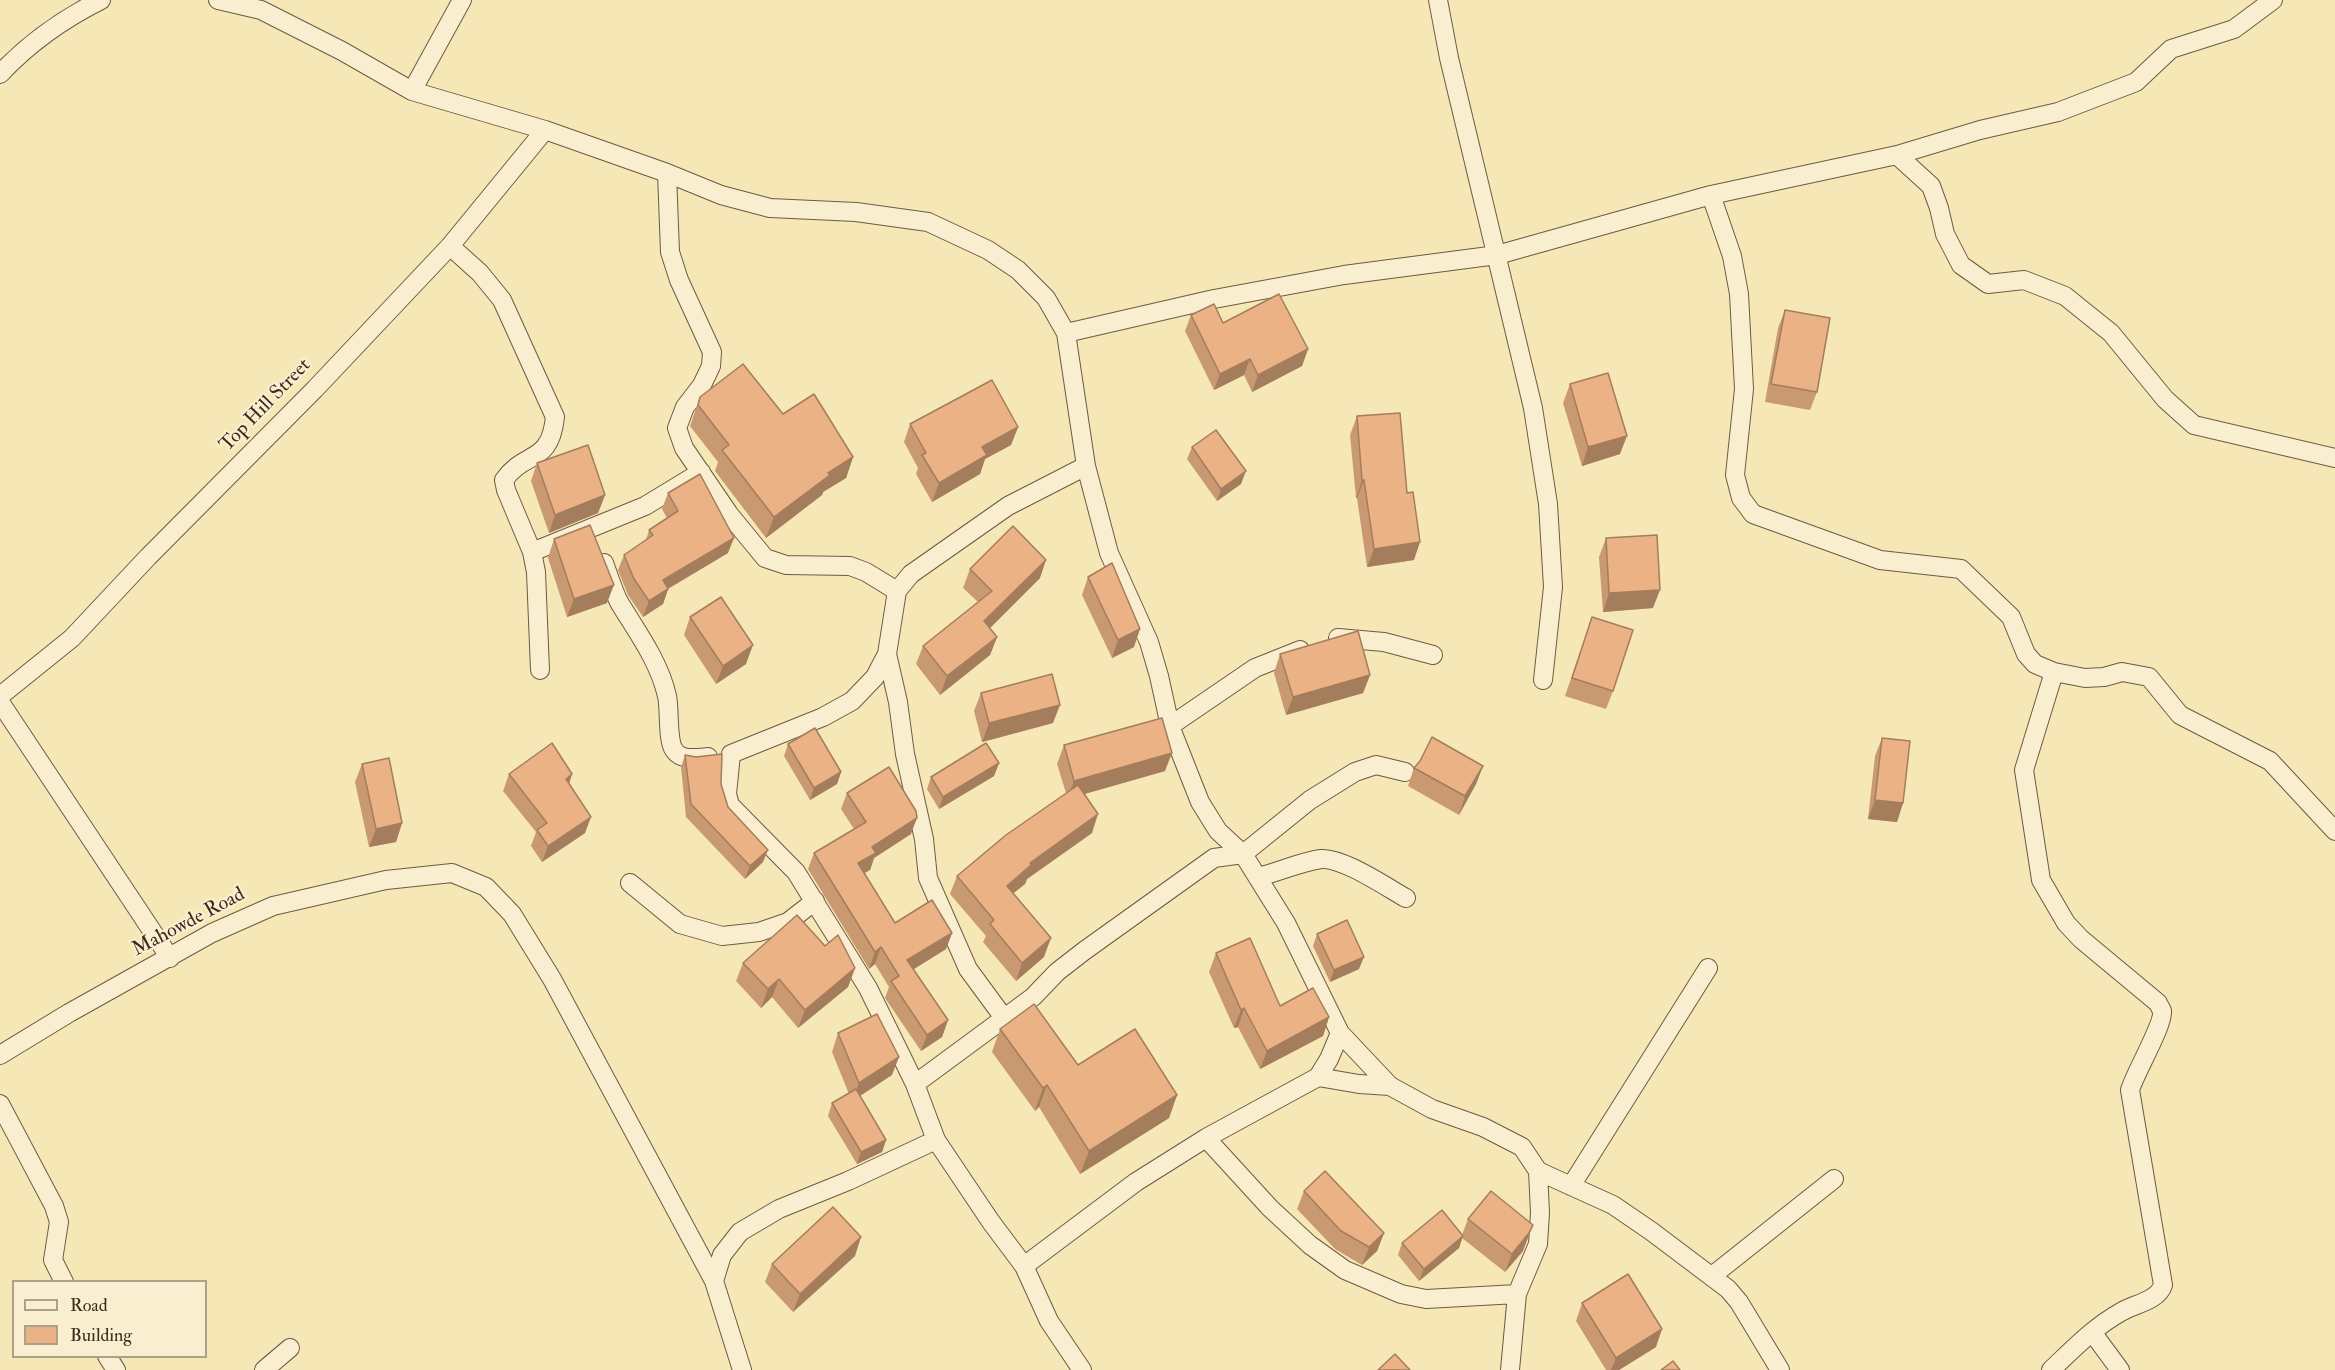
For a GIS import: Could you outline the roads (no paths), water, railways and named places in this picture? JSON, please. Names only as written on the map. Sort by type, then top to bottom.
[{"type":"street","points":[[0,74],[17,56],[69,16],[101,0]]},
{"type":"street","points":[[218,0],[261,10],[342,51],[412,91],[545,130],[667,173],[721,195],[770,208],[856,212],[928,222],[988,250],[1018,270],[1046,298],[1066,333],[1086,466],[1109,553],[1149,642],[1170,726],[1200,802],[1218,831],[1243,854],[1286,923],[1340,1033],[1390,1086],[1432,1109],[1483,1127],[1522,1147],[1538,1171],[1540,1213],[1538,1244],[1517,1294],[1510,1370]]},
{"type":"street","points":[[412,91],[462,0]]},
{"type":"street","points":[[1438,0],[1449,58],[1533,408],[1548,504],[1553,587],[1543,680]]},
{"type":"street","points":[[1066,333],[1214,299],[1344,275],[1497,255],[1711,195],[1897,155],[1980,130],[2058,111],[2136,82],[2171,49],[2234,29],[2273,0]]},
{"type":"street","name":"Top Hill Street","points":[[0,696],[72,638],[148,557],[315,388],[450,246],[545,130]]},
{"type":"street","points":[[1897,155],[1931,186],[1945,234],[1961,265],[1988,284],[2024,280],[2065,296],[2111,333],[2165,399],[2194,425],[2335,458]]},
{"type":"street","points":[[667,173],[670,252],[679,280],[712,352],[711,366],[702,385],[685,407],[677,429],[684,448],[729,514],[765,558],[786,565],[850,566],[866,572],[897,591]]},
{"type":"street","points":[[1711,195],[1732,256],[1739,294],[1744,389],[1734,475],[1742,498],[1753,514],[1880,560],[1961,569],[2011,617],[2026,654],[2035,664],[2054,672],[2085,678],[2104,677],[2122,672],[2149,678],[2180,715],[2270,761],[2335,831]]},
{"type":"street","points":[[450,246],[480,273],[502,300],[555,417],[554,434],[547,447],[534,458],[511,471],[504,480],[532,552],[536,572],[540,670]]},
{"type":"street","points":[[590,529],[618,600],[637,627],[663,682],[667,696],[672,749],[679,755],[690,758],[731,754],[823,717],[852,702],[875,677],[887,654],[897,591],[910,574],[1008,506],[1086,466]]},
{"type":"street","points":[[532,552],[645,506],[701,472]]},
{"type":"street","points":[[1170,726],[1255,668],[1338,638],[1384,642],[1433,655]]},
{"type":"street","points":[[887,654],[898,702],[905,754],[924,839],[928,878],[968,969],[1004,1018]]},
{"type":"street","points":[[2051,1370],[2091,1332],[2121,1312],[2156,1295],[2162,1290],[2163,1285],[2130,1090],[2160,1023],[2162,1012],[2158,1003],[2081,939],[2066,923],[2041,880],[2024,770],[2054,672]]},
{"type":"street","points":[[0,702],[170,958]]},
{"type":"street","points":[[731,754],[727,794],[730,805],[796,872],[815,900],[868,988],[915,1084],[936,1140],[991,1222],[1024,1266],[1050,1321],[1082,1370]]},
{"type":"street","points":[[915,1084],[1033,996],[1057,972],[1084,951],[1214,858],[1243,854],[1310,800],[1355,771],[1376,765],[1405,772]]},
{"type":"street","points":[[1258,877],[1324,859],[1356,868],[1406,898]]},
{"type":"street","name":"Mahowde Road","points":[[0,1055],[69,1013],[212,933],[273,906],[386,880],[452,873],[486,887],[512,914],[552,980],[714,1281]]},
{"type":"street","points":[[630,883],[680,924],[722,936],[759,932],[788,922],[815,900]]},
{"type":"street","points":[[1571,1186],[1708,968]]},
{"type":"street","points":[[1024,1266],[1136,1182],[1206,1138],[1318,1077],[1340,1033]]},
{"type":"street","points":[[1318,1077],[1359,1084],[1390,1086]]},
{"type":"street","points":[[0,1104],[54,1206],[59,1222],[54,1260],[64,1280]]},
{"type":"street","points":[[1206,1138],[1270,1208],[1310,1245],[1345,1270],[1401,1294],[1426,1299],[1517,1294]]},
{"type":"street","points":[[742,1370],[714,1281],[722,1255],[740,1232],[779,1209],[848,1181],[936,1140]]},
{"type":"street","points":[[1538,1171],[1613,1205],[1712,1276],[1739,1302],[1779,1370]]},
{"type":"street","points":[[1712,1276],[1834,1179]]},
{"type":"street","points":[[2091,1332],[2120,1370]]},
{"type":"street","points":[[264,1370],[290,1348]]}]
